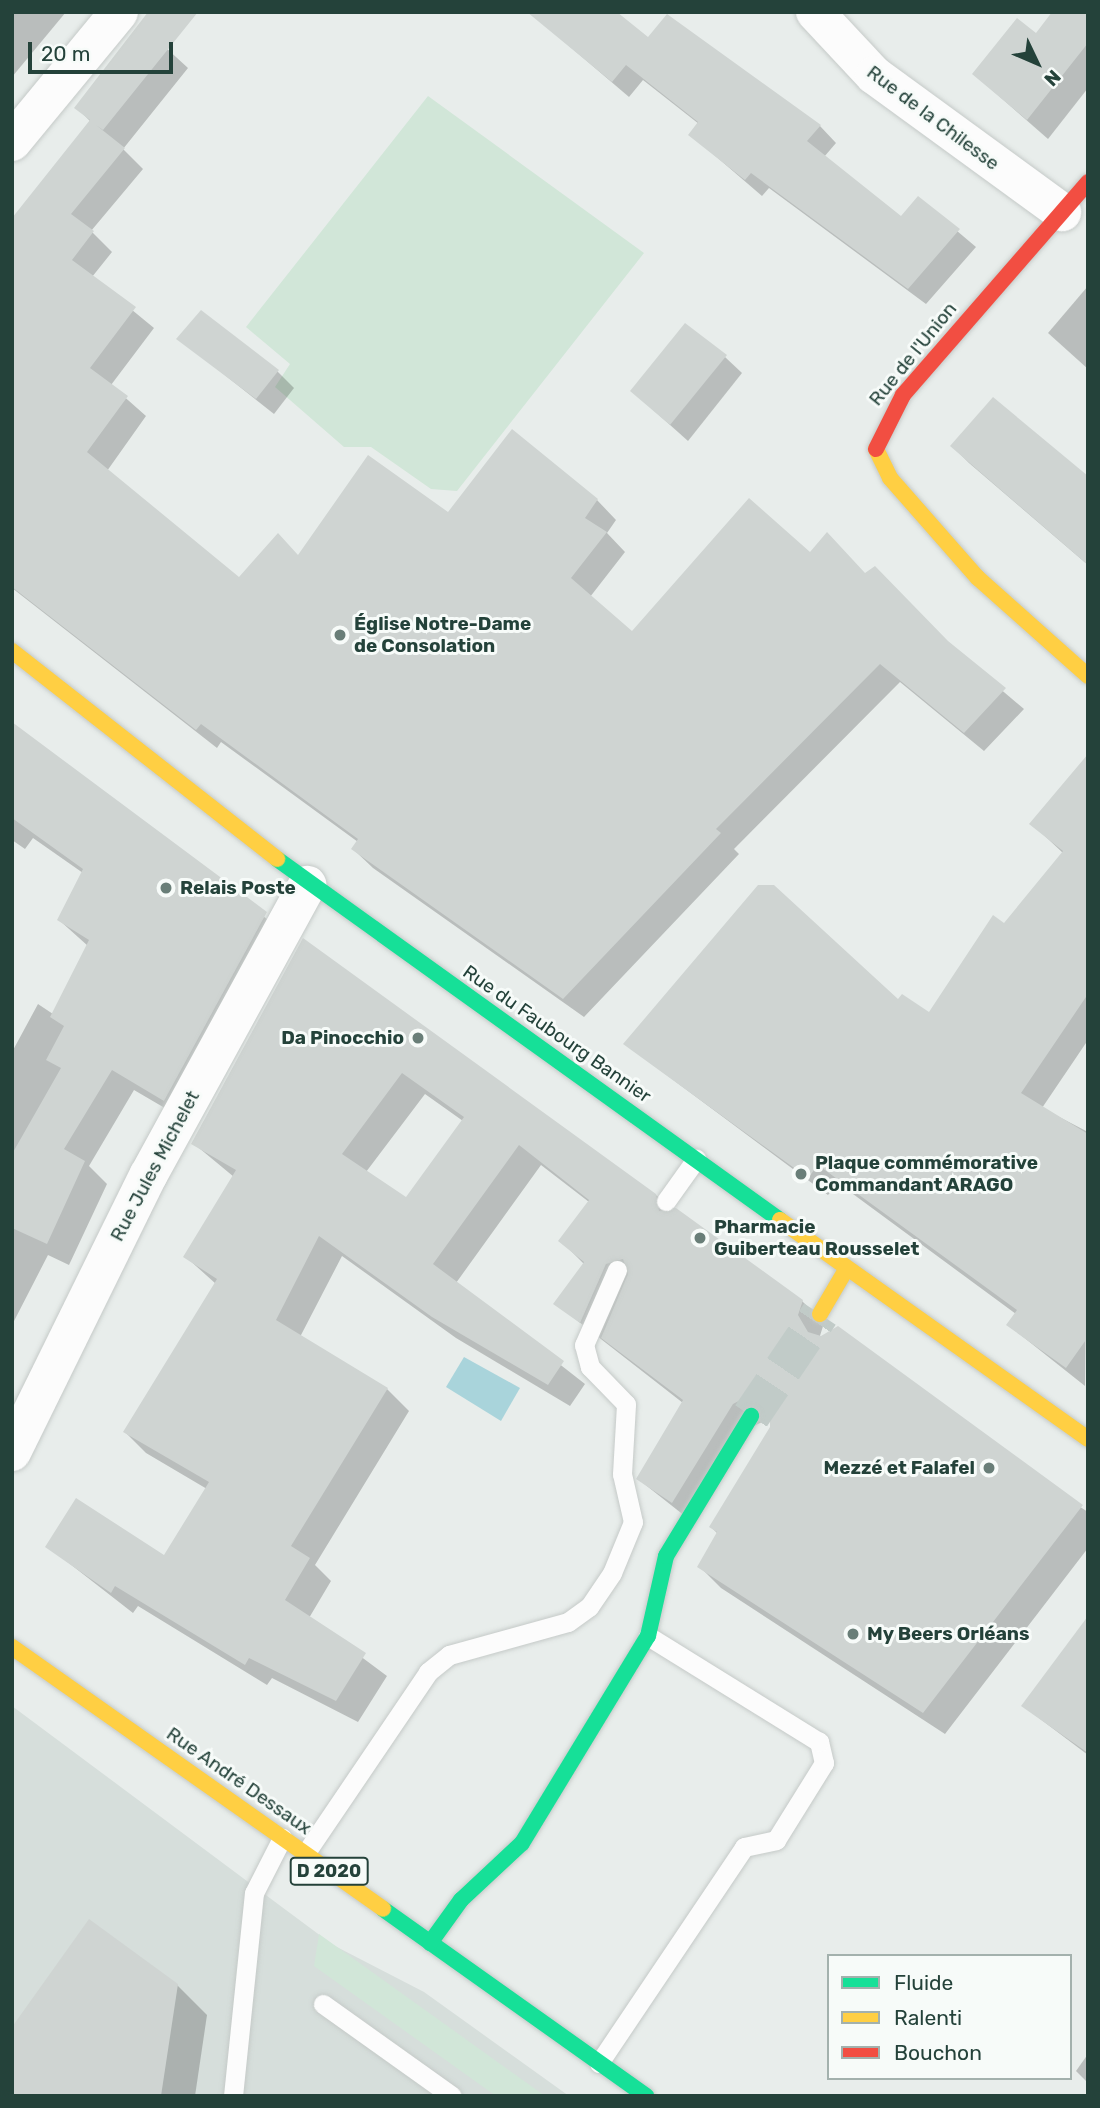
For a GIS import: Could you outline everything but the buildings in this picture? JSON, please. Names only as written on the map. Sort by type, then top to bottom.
[{"type":"main road","name":"Rue de l'Union","points":[[1088,181],[903,396],[876,449],[890,478],[978,578],[1088,676]]},
{"type":"main road","name":"Rue du Faubourg Bannier","points":[[12,651],[172,771],[307,885],[1088,1439]]},
{"type":"main road","points":[[820,1314],[847,1268]]},
{"type":"main road","points":[[430,1943],[461,1900],[522,1843],[648,1636],[666,1556],[751,1416]]},
{"type":"main road","name":"Rue André Dessaux","points":[[12,1647],[646,2096]]},
{"type":"street","points":[[12,142],[119,12]]},
{"type":"street","name":"Rue de la Chilesse","points":[[815,12],[874,75],[1062,212]]},
{"type":"street","name":"Rue Jules Michelet","points":[[12,1452],[148,1176],[307,885]]},
{"type":"lane","points":[[666,1201],[696,1159]]},
{"type":"lane","points":[[305,1854],[428,1672],[469,1648],[568,1622],[612,1573],[633,1522],[622,1474],[626,1404],[590,1367],[584,1345],[617,1270]]},
{"type":"lane","points":[[599,2063],[744,1847],[776,1840],[824,1763],[819,1742],[648,1636]]},
{"type":"lane","points":[[233,2096],[254,1893],[282,1838]]},
{"type":"lane","points":[[323,2004],[452,2096]]},
{"type":"shaded area","points":[[12,1706],[333,1945],[424,1992],[569,2096],[12,2096]]},
{"type":"green space","points":[[428,96],[644,253],[457,491],[431,489],[371,447],[344,447],[275,387],[290,364],[246,327]]},
{"type":"green space","points":[[319,1934],[545,2096],[496,2096],[314,1966]]},
{"type":"water","points":[[464,1357],[520,1388],[501,1421],[446,1387]]},
{"type":"tunnel","points":[[751,1416],[820,1314]]},
{"type":"traffic: fast","points":[[277,859],[780,1220]]},
{"type":"traffic: fast","points":[[430,1943],[461,1900],[522,1843],[648,1636],[666,1556],[751,1416]]},
{"type":"traffic: fast","points":[[383,1909],[646,2096]]},
{"type":"traffic: slow","points":[[876,449],[890,478],[978,578],[1088,676]]},
{"type":"traffic: slow","points":[[12,651],[277,859]]},
{"type":"traffic: slow","points":[[780,1220],[1088,1439]]},
{"type":"traffic: slow","points":[[820,1314],[847,1268]]},
{"type":"traffic: slow","points":[[12,1647],[383,1909]]},
{"type":"traffic: jam","points":[[876,449],[903,395],[1088,182]]},
{"type":"place","name":"Église Notre-Dame de Consolation","points":[[340,635]]},
{"type":"place","name":"Relais Poste","points":[[166,888]]},
{"type":"place","name":"Da Pinocchio","points":[[418,1038]]},
{"type":"place","name":"Plaque commémorative Commandant ARAGO","points":[[801,1174]]},
{"type":"place","name":"Pharmacie Guiberteau Rousselet","points":[[700,1238]]},
{"type":"place","name":"Mezzé et Falafel","points":[[989,1468]]},
{"type":"place","name":"My Beers Orléans","points":[[853,1634]]}]
